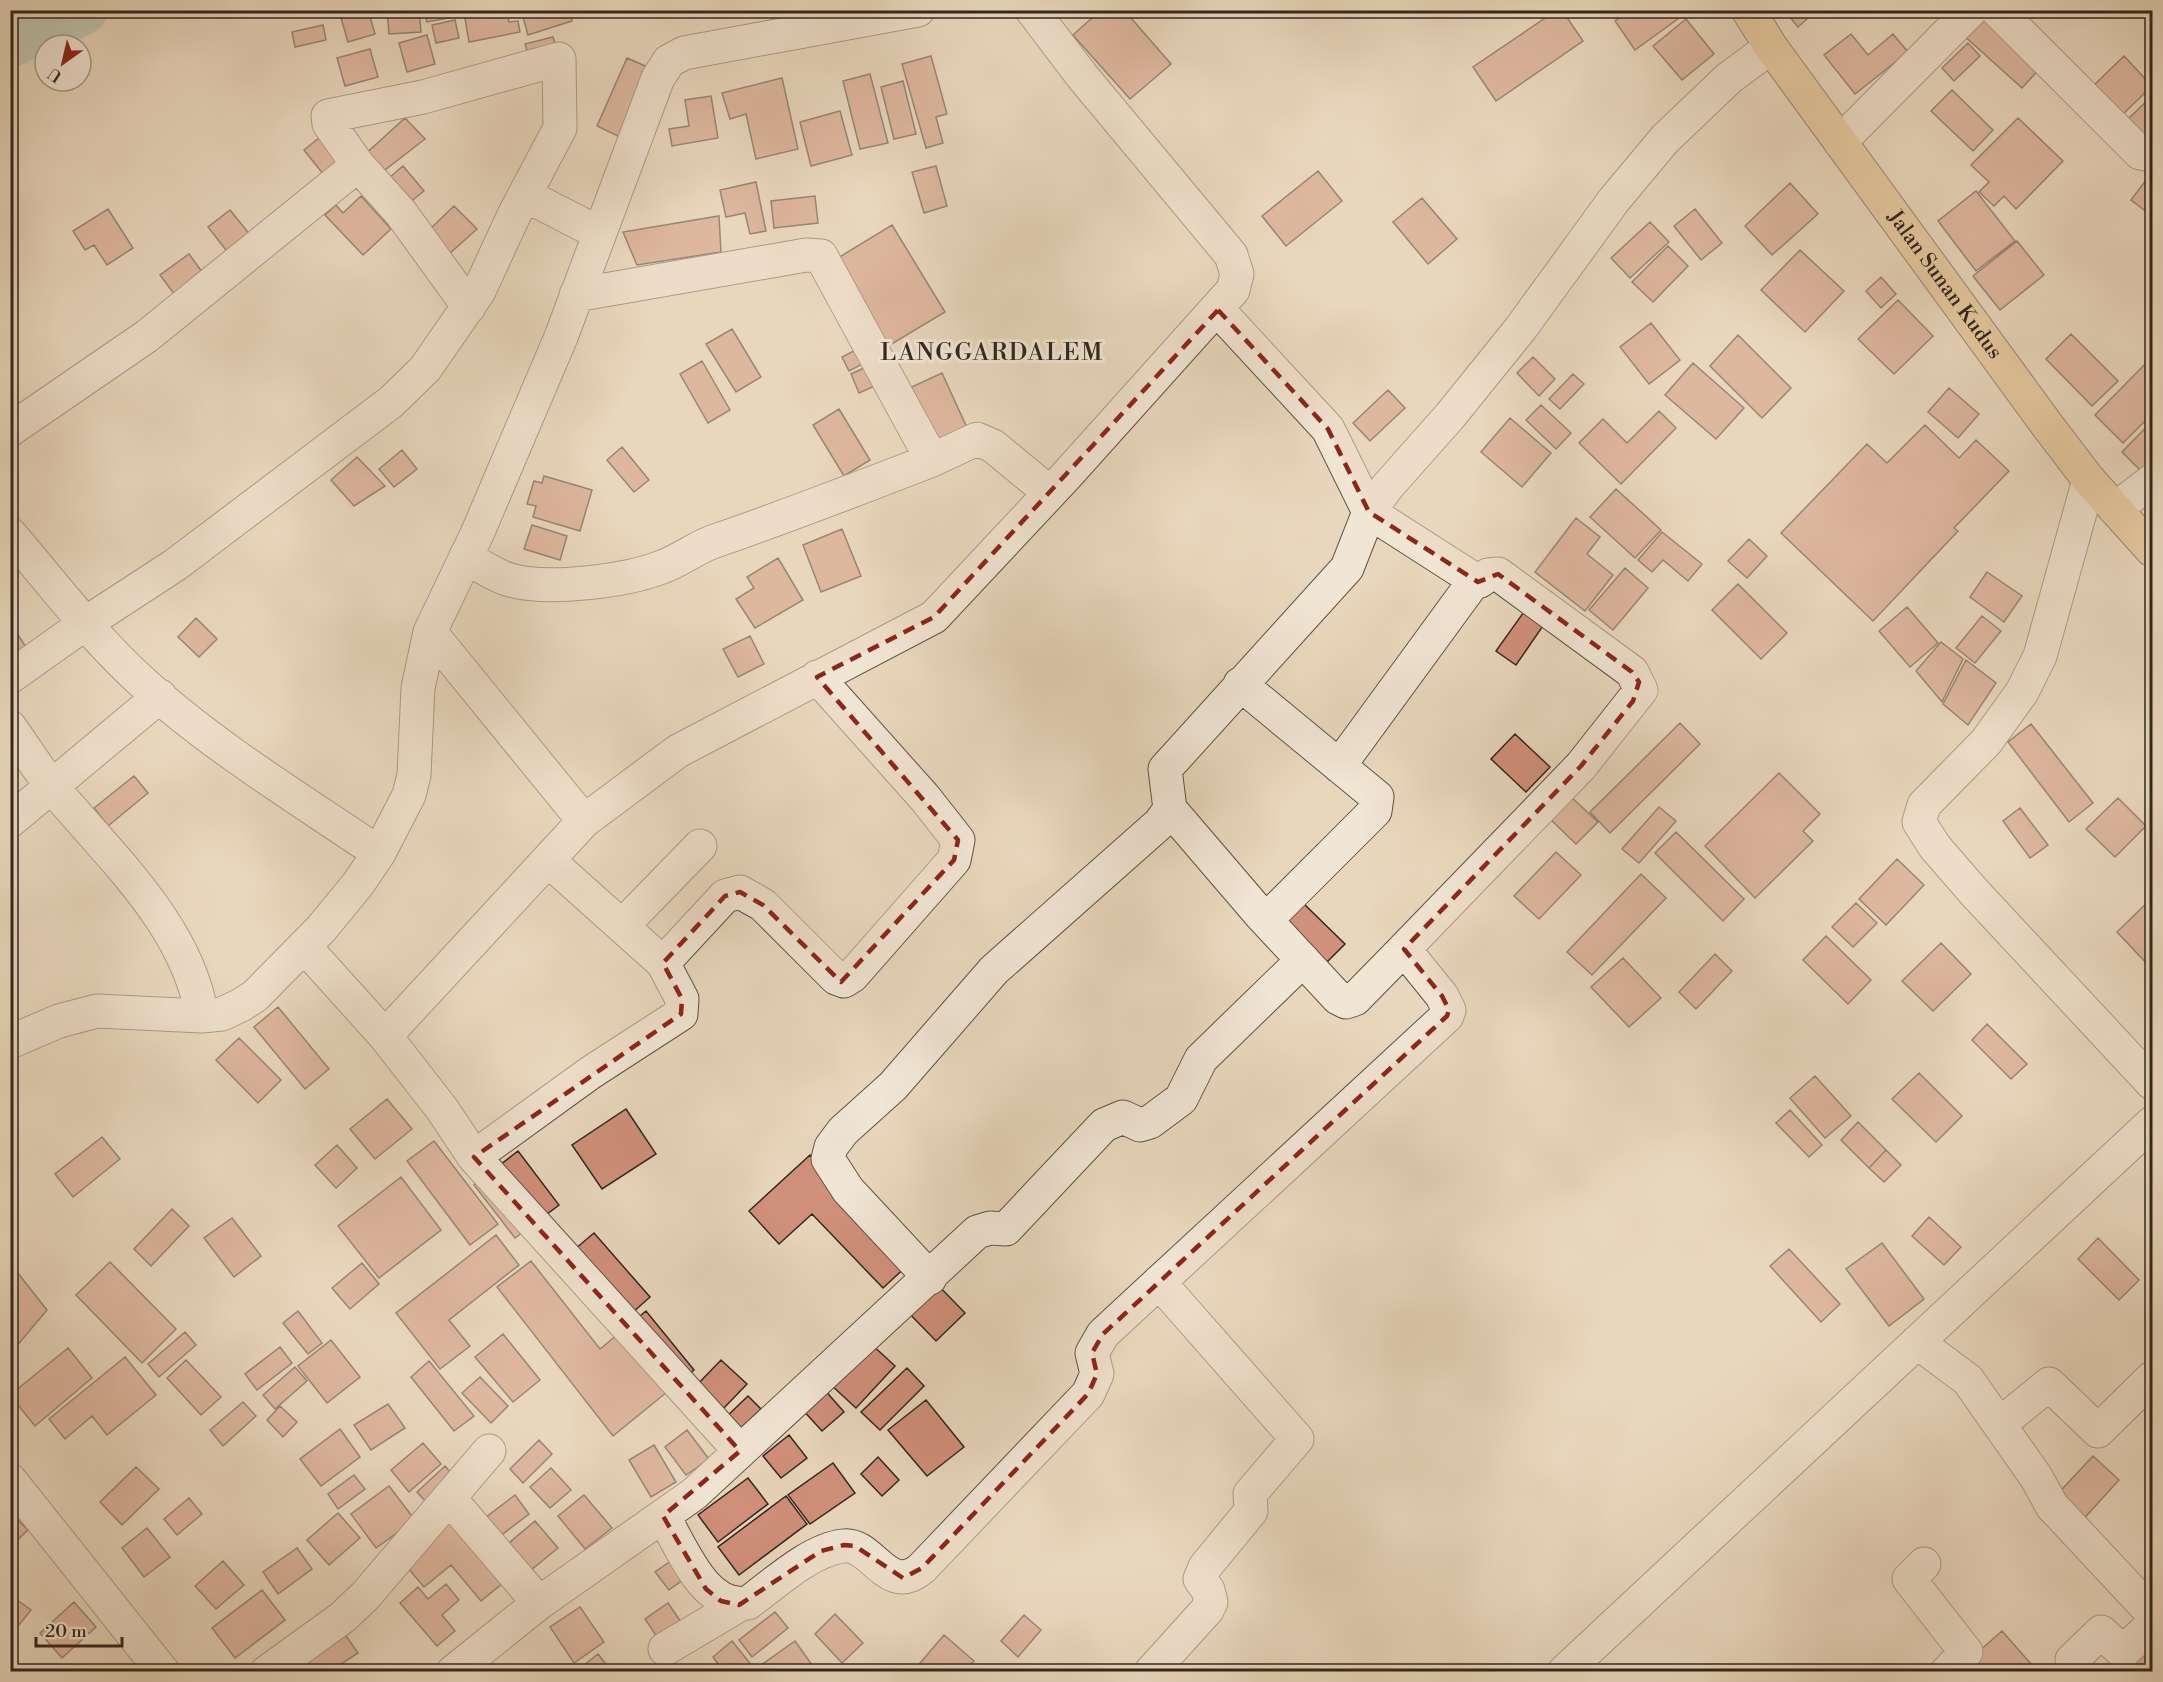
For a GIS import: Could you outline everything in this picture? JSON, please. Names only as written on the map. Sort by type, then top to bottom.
[{"type":"main road","name":"Jalan Sunan Kudus","points":[[1748,10],[1771,47],[1840,142],[2090,480],[2152,550]]},
{"type":"street","points":[[10,1042],[59,1021],[97,1011],[202,1016],[222,1014],[255,996],[304,946],[358,884],[379,853],[409,795],[414,775],[418,688],[430,632],[466,556],[561,337],[597,232],[651,94],[669,61],[684,53],[918,10]]},
{"type":"street","points":[[385,1036],[584,821],[678,751],[934,617],[1050,493],[1233,290],[1237,274],[1231,255],[1082,76],[1032,10]]},
{"type":"street","points":[[1840,142],[1971,10]]},
{"type":"street","points":[[1997,10],[2140,153],[2152,155]]},
{"type":"street","points":[[1218,309],[1328,429],[1369,512],[1475,580],[1480,581],[1488,575],[1498,574],[1632,672],[1641,690],[1581,766],[1355,999],[1346,1002],[1338,998],[1266,920],[1170,809],[1165,769],[1347,568],[1369,512],[1521,328],[1614,200],[1665,139],[1730,78],[1771,47]]},
{"type":"street","points":[[10,677],[86,623],[175,565],[391,402],[425,369],[469,307],[560,128],[560,59],[423,97],[328,116],[329,124],[358,165],[400,213],[469,307]]},
{"type":"street","points":[[10,430],[147,336],[358,165]]},
{"type":"street","points":[[527,196],[597,232]]},
{"type":"street","points":[[576,295],[795,256],[821,256],[932,460]]},
{"type":"street","points":[[466,556],[484,568],[511,580],[552,585],[635,575],[661,568],[711,542],[841,496],[932,460],[977,439],[993,446],[1050,493]]},
{"type":"street","points":[[2090,480],[2040,656],[2022,692],[1986,742],[1924,806],[1919,822],[1935,847],[1974,892],[2152,1083]]},
{"type":"street","points":[[2115,509],[2152,481]]},
{"type":"street","points":[[10,534],[105,646],[160,696],[228,749],[379,853]]},
{"type":"street","points":[[1339,766],[1475,580]]},
{"type":"street","points":[[430,632],[584,821]]},
{"type":"street","points":[[663,963],[725,896],[740,892],[763,905],[836,978],[844,981],[852,976],[954,860],[958,840],[817,677]]},
{"type":"street","points":[[1240,684],[1377,797],[1375,812],[1266,920]]},
{"type":"street","points":[[10,821],[53,788],[160,696]]},
{"type":"street","points":[[10,727],[53,788],[141,891],[180,948],[198,989],[202,1016]]},
{"type":"street","points":[[930,1278],[848,1190],[828,1159],[831,1147],[843,1131],[893,1086],[994,970],[1160,823],[1170,809]]},
{"type":"street","points":[[622,926],[700,846]]},
{"type":"street","points":[[474,1157],[590,1073],[681,1014],[682,999],[663,963],[549,861]]},
{"type":"street","points":[[304,946],[385,1036],[442,1109],[474,1157],[740,1451]]},
{"type":"street","points":[[663,1516],[706,1589],[721,1601],[739,1605],[748,1604],[821,1551],[844,1545],[855,1546],[884,1570],[903,1578],[912,1577],[1088,1394],[1096,1374],[1092,1353],[1103,1334],[1447,1016],[1449,1010],[1442,996],[1404,949]]},
{"type":"street","points":[[453,1671],[539,1603],[694,1494],[930,1278],[977,1232],[990,1228],[1006,1229],[1104,1125],[1123,1117],[1140,1125],[1150,1122],[1181,1100],[1201,1059],[1303,960]]},
{"type":"street","points":[[1564,1671],[2152,1122]]},
{"type":"street","points":[[1151,1671],[1206,1610],[1211,1602],[1208,1590],[1200,1579],[1205,1567],[1251,1511],[1250,1494],[1297,1439],[1159,1282]]},
{"type":"street","points":[[1917,1342],[1968,1380],[2000,1424],[2052,1506],[2152,1613]]},
{"type":"street","points":[[2000,1424],[2049,1384],[2098,1431],[2149,1389]]},
{"type":"street","points":[[267,1671],[343,1617],[366,1595],[489,1451]]},
{"type":"street","points":[[10,1480],[163,1671]]},
{"type":"street","points":[[450,1499],[539,1603]]},
{"type":"street","points":[[1924,1564],[1909,1579],[1966,1652],[1947,1671]]},
{"type":"street","points":[[664,1649],[739,1605]]},
{"type":"street","points":[[2079,1671],[2072,1660],[2101,1632],[2123,1652],[2152,1625]]},
{"type":"highlighted area","points":[[1218,310],[1328,429],[1369,512],[1478,582],[1498,574],[1632,672],[1639,682],[1633,701],[1581,766],[1404,949],[1442,996],[1449,1010],[1447,1016],[1103,1334],[1092,1353],[1097,1374],[1088,1394],[922,1568],[903,1578],[855,1546],[844,1545],[821,1551],[739,1605],[721,1601],[706,1589],[663,1516],[740,1451],[474,1157],[681,1014],[682,999],[663,963],[725,896],[740,892],[763,905],[841,982],[954,860],[958,840],[817,677],[934,617]]},
{"type":"building","points":[[368,10],[375,34],[348,42],[341,18]]},
{"type":"building","points":[[387,10],[419,10],[421,32],[389,34]]},
{"type":"building","points":[[424,10],[459,10],[460,16],[427,22]]},
{"type":"building","points":[[521,10],[569,10],[572,21],[528,35]]},
{"type":"building","points":[[1101,10],[1124,10],[1171,64],[1130,99],[1073,35]]},
{"type":"building","points":[[1557,10],[1562,10],[1583,41],[1496,101],[1473,67]]},
{"type":"building","points":[[1631,10],[1673,10],[1679,18],[1635,50],[1615,21]]},
{"type":"building","points":[[1784,10],[1817,10],[1798,27]]},
{"type":"building","points":[[1982,10],[2044,64],[2022,88],[1962,34]]},
{"type":"building","points":[[507,11],[509,22],[518,21],[520,32],[469,42],[465,18]]},
{"type":"building","points":[[1686,19],[1714,54],[1682,80],[1653,46]]},
{"type":"building","points":[[455,20],[459,38],[436,43],[432,25]]},
{"type":"building","points":[[323,25],[326,40],[295,47],[292,32]]},
{"type":"building","points":[[1851,34],[1868,55],[1893,34],[1908,52],[1855,94],[1824,55]]},
{"type":"building","points":[[427,35],[435,64],[407,72],[399,43]]},
{"type":"building","points":[[553,37],[559,56],[531,64],[525,44]]},
{"type":"building","points":[[1968,43],[1980,56],[1954,81],[1942,68]]},
{"type":"building","points":[[370,49],[378,77],[345,86],[337,58]]},
{"type":"building","points":[[931,56],[947,114],[936,117],[943,143],[926,148],[902,64]]},
{"type":"building","points":[[2124,56],[2152,86],[2120,117],[2091,88]]},
{"type":"building","points":[[627,58],[652,69],[622,138],[597,126]]},
{"type":"building","points":[[870,74],[888,143],[860,149],[843,81]]},
{"type":"building","points":[[782,78],[798,149],[756,159],[746,114],[730,119],[722,93]]},
{"type":"building","points":[[903,81],[916,134],[894,139],[881,87]]},
{"type":"building","points":[[1952,90],[1993,130],[1973,151],[1931,111]]},
{"type":"building","points":[[711,96],[718,138],[672,146],[669,129],[689,126],[685,100]]},
{"type":"building","points":[[2152,96],[2152,142],[2126,121]]},
{"type":"building","points":[[840,111],[852,155],[811,166],[800,122]]},
{"type":"building","points":[[405,118],[425,139],[381,173],[361,158]]},
{"type":"building","points":[[2018,118],[2063,161],[2016,209],[2004,196],[1994,206],[1979,192],[1989,182],[1971,165]]},
{"type":"building","points":[[325,133],[350,163],[328,180],[304,150]]},
{"type":"building","points":[[403,166],[424,191],[404,207],[383,183]]},
{"type":"building","points":[[936,166],[947,206],[924,213],[912,172]]},
{"type":"building","points":[[1318,171],[1342,201],[1286,246],[1262,216]]},
{"type":"building","points":[[2152,172],[2152,216],[2131,200]]},
{"type":"building","points":[[756,182],[766,231],[750,234],[745,213],[726,217],[720,190]]},
{"type":"building","points":[[1790,183],[1818,214],[1772,255],[1745,226]]},
{"type":"building","points":[[1976,191],[2015,241],[1976,271],[1938,221]]},
{"type":"building","points":[[361,196],[391,229],[363,255],[325,215],[336,205],[343,213]]},
{"type":"building","points":[[815,196],[818,223],[774,228],[771,201]]},
{"type":"building","points":[[1422,198],[1457,239],[1428,264],[1393,222]]},
{"type":"building","points":[[454,206],[477,229],[448,255],[427,232]]},
{"type":"building","points":[[108,209],[133,248],[107,265],[94,245],[85,250],[73,231]]},
{"type":"building","points":[[1695,209],[1722,243],[1701,260],[1674,226]]},
{"type":"building","points":[[230,210],[255,241],[233,259],[208,227]]},
{"type":"building","points":[[719,216],[721,252],[637,265],[623,232]]},
{"type":"building","points":[[1650,222],[1669,242],[1630,278],[1611,258]]},
{"type":"building","points":[[892,225],[945,312],[885,348],[833,261]]},
{"type":"building","points":[[2017,241],[2044,275],[2000,310],[1973,276]]},
{"type":"building","points":[[1668,246],[1688,266],[1653,302],[1632,282]]},
{"type":"building","points":[[1800,250],[1844,291],[1805,332],[1761,290]]},
{"type":"building","points":[[189,254],[208,280],[180,302],[160,275]]},
{"type":"building","points":[[1881,277],[1896,294],[1881,308],[1866,291]]},
{"type":"building","points":[[1898,300],[1933,336],[1894,374],[1858,339]]},
{"type":"building","points":[[1651,323],[1680,360],[1649,384],[1620,347]]},
{"type":"building","points":[[732,329],[761,377],[736,392],[706,344]]},
{"type":"building","points":[[2071,334],[2118,381],[2092,406],[2046,359]]},
{"type":"building","points":[[1738,335],[1791,388],[1762,418],[1710,366]]},
{"type":"building","points":[[865,345],[872,359],[849,371],[842,357]]},
{"type":"building","points":[[1533,357],[1555,379],[1539,396],[1517,373]]},
{"type":"building","points":[[2152,357],[2152,414],[2123,443],[2095,415]]},
{"type":"building","points":[[702,361],[730,410],[708,423],[680,374]]},
{"type":"building","points":[[877,362],[886,381],[859,393],[851,374]]},
{"type":"building","points":[[1693,363],[1744,408],[1716,439],[1665,395]]},
{"type":"building","points":[[942,373],[969,432],[933,449],[905,390]]},
{"type":"building","points":[[1573,374],[1584,384],[1560,409],[1549,399]]},
{"type":"building","points":[[1949,388],[1979,414],[1958,438],[1928,412]]},
{"type":"building","points":[[1388,390],[1405,408],[1370,441],[1353,423]]},
{"type":"building","points":[[1541,405],[1571,433],[1556,449],[1526,420]]},
{"type":"building","points":[[839,409],[870,460],[844,476],[813,425]]},
{"type":"building","points":[[1659,411],[1676,428],[1621,484],[1579,443],[1603,419],[1627,443]]},
{"type":"building","points":[[1510,418],[1551,453],[1522,487],[1481,452]]},
{"type":"building","points":[[2152,421],[2152,475],[2149,479],[2122,452]]},
{"type":"building","points":[[1925,425],[1959,458],[1976,440],[2009,471],[1954,528],[1958,531],[1873,621],[1781,533],[1867,444],[1887,463]]},
{"type":"building","points":[[622,447],[649,480],[634,492],[607,460]]},
{"type":"building","points":[[402,450],[417,469],[394,487],[379,469]]},
{"type":"building","points":[[357,457],[385,486],[354,506],[331,480]]},
{"type":"building","points":[[544,476],[592,490],[580,531],[533,517],[536,506],[527,504],[534,481],[542,483]]},
{"type":"building","points":[[1616,489],[1661,530],[1635,558],[1590,517]]},
{"type":"building","points":[[1576,518],[1600,537],[1587,554],[1613,575],[1585,611],[1535,572]]},
{"type":"building","points":[[532,525],[567,536],[560,560],[524,549]]},
{"type":"building","points":[[842,529],[861,576],[821,592],[803,545]]},
{"type":"building","points":[[1662,532],[1702,564],[1688,581],[1663,560],[1652,572],[1638,560]]},
{"type":"building","points":[[1749,539],[1767,556],[1747,578],[1728,561]]},
{"type":"building","points":[[778,558],[803,600],[755,628],[736,599],[754,588],[747,577]]},
{"type":"building","points":[[1625,568],[1648,588],[1613,630],[1589,610]]},
{"type":"building","points":[[1987,572],[2022,596],[2004,622],[1970,597]]},
{"type":"building","points":[[1738,584],[1787,633],[1761,659],[1712,610]]},
{"type":"building","points":[[1907,607],[1938,643],[1910,667],[1879,631]]},
{"type":"building","points":[[1526,609],[1545,623],[1516,665],[1496,651]]},
{"type":"building","points":[[1982,616],[2001,631],[1975,663],[1956,648]]},
{"type":"building","points":[[196,618],[217,639],[199,657],[178,637]]},
{"type":"building","points":[[10,623],[30,653],[10,666]]},
{"type":"building","points":[[750,636],[764,664],[738,677],[723,649]]},
{"type":"building","points":[[1941,642],[1963,659],[1942,702],[1916,671]]},
{"type":"building","points":[[1966,660],[1996,683],[1968,725],[1943,704]]},
{"type":"building","points":[[1680,723],[1700,744],[1610,833],[1590,812]]},
{"type":"building","points":[[2031,724],[2093,803],[2069,822],[2008,742]]},
{"type":"building","points":[[1515,734],[1550,767],[1526,792],[1491,759]]},
{"type":"building","points":[[1779,773],[1820,814],[1803,831],[1813,841],[1755,898],[1705,846]]},
{"type":"building","points":[[134,776],[148,793],[108,826],[94,808]]},
{"type":"building","points":[[1568,794],[1598,822],[1576,844],[1546,815]]},
{"type":"building","points":[[2118,798],[2146,826],[2115,857],[2086,829]]},
{"type":"building","points":[[1659,807],[1676,821],[1639,863],[1622,849]]},
{"type":"building","points":[[2020,808],[2048,845],[2030,858],[2003,821]]},
{"type":"building","points":[[1676,832],[1744,899],[1723,921],[1655,853]]},
{"type":"building","points":[[1556,852],[1581,875],[1539,919],[1514,896]]},
{"type":"building","points":[[1897,859],[1924,885],[1886,925],[1859,899]]},
{"type":"building","points":[[1641,874],[1666,898],[1592,975],[1567,952]]},
{"type":"building","points":[[2152,898],[2152,969],[2117,932]]},
{"type":"building","points":[[1302,902],[1345,944],[1323,966],[1280,924]]},
{"type":"building","points":[[1856,903],[1877,923],[1853,947],[1832,927]]},
{"type":"building","points":[[1826,936],[1871,980],[1848,1004],[1803,960]]},
{"type":"building","points":[[1941,943],[1971,974],[1933,1011],[1902,981]]},
{"type":"building","points":[[1715,954],[1732,971],[1696,1009],[1679,992]]},
{"type":"building","points":[[1623,958],[1661,998],[1629,1027],[1591,987]]},
{"type":"building","points":[[278,1007],[329,1069],[305,1089],[254,1027]]},
{"type":"building","points":[[1987,1024],[2027,1064],[2011,1079],[1972,1040]]},
{"type":"building","points":[[239,1038],[281,1080],[258,1103],[216,1060]]},
{"type":"building","points":[[1919,1073],[1962,1116],[1936,1142],[1892,1099]]},
{"type":"building","points":[[1815,1076],[1851,1116],[1825,1138],[1790,1098]]},
{"type":"building","points":[[387,1099],[412,1129],[375,1159],[350,1129]]},
{"type":"building","points":[[626,1109],[656,1154],[602,1189],[572,1145]]},
{"type":"building","points":[[1790,1110],[1822,1145],[1809,1157],[1776,1123]]},
{"type":"building","points":[[1858,1122],[1886,1150],[1869,1168],[1841,1140]]},
{"type":"building","points":[[102,1137],[120,1159],[73,1197],[55,1174]]},
{"type":"building","points":[[434,1141],[498,1224],[470,1245],[407,1161]]},
{"type":"building","points":[[337,1145],[357,1168],[336,1188],[315,1165]]},
{"type":"building","points":[[1886,1150],[1901,1165],[1884,1182],[1869,1168]]},
{"type":"building","points":[[518,1151],[559,1205],[515,1238],[474,1185]]},
{"type":"building","points":[[810,1155],[911,1262],[883,1288],[812,1214],[779,1244],[749,1211]]},
{"type":"building","points":[[401,1177],[441,1230],[379,1278],[338,1226]]},
{"type":"building","points":[[172,1209],[189,1226],[151,1266],[134,1249]]},
{"type":"building","points":[[1929,1217],[1961,1247],[1944,1265],[1912,1236]]},
{"type":"building","points":[[232,1218],[261,1256],[234,1277],[204,1238]]},
{"type":"building","points":[[594,1233],[650,1297],[631,1314],[575,1249]]},
{"type":"building","points":[[496,1235],[519,1265],[449,1320],[470,1346],[440,1369],[396,1313]]},
{"type":"building","points":[[2098,1238],[2139,1280],[2119,1300],[2078,1259]]},
{"type":"building","points":[[1882,1243],[1924,1299],[1889,1326],[1846,1269]]},
{"type":"building","points":[[1789,1249],[1840,1304],[1821,1322],[1770,1266]]},
{"type":"building","points":[[531,1261],[600,1349],[646,1311],[694,1370],[613,1436],[497,1287]]},
{"type":"building","points":[[110,1262],[176,1329],[142,1363],[76,1295]]},
{"type":"building","points":[[10,1263],[47,1310],[10,1354]]},
{"type":"building","points":[[362,1263],[379,1284],[350,1309],[332,1288]]},
{"type":"building","points":[[932,1279],[965,1313],[936,1341],[903,1307]]},
{"type":"building","points":[[298,1311],[322,1343],[308,1354],[283,1323]]},
{"type":"building","points":[[185,1332],[196,1345],[159,1377],[148,1364]]},
{"type":"building","points":[[503,1334],[540,1380],[513,1402],[475,1357]]},
{"type":"building","points":[[331,1340],[360,1377],[327,1403],[298,1366]]},
{"type":"building","points":[[869,1342],[895,1366],[856,1408],[830,1384]]},
{"type":"building","points":[[280,1347],[292,1363],[257,1390],[245,1374]]},
{"type":"building","points":[[68,1348],[92,1378],[35,1426],[10,1395]]},
{"type":"building","points":[[125,1357],[156,1395],[107,1435],[92,1416],[65,1439],[49,1419]]},
{"type":"building","points":[[186,1360],[221,1397],[201,1415],[167,1378]]},
{"type":"building","points":[[721,1360],[747,1384],[721,1411],[695,1387]]},
{"type":"building","points":[[429,1361],[474,1416],[454,1431],[411,1377]]},
{"type":"building","points":[[295,1367],[307,1381],[275,1409],[263,1395]]},
{"type":"building","points":[[907,1368],[924,1386],[880,1430],[861,1412]]},
{"type":"building","points":[[480,1377],[508,1406],[491,1423],[462,1393]]},
{"type":"building","points":[[823,1388],[844,1412],[822,1431],[801,1408]]},
{"type":"building","points":[[748,1396],[761,1409],[733,1436],[720,1423]]},
{"type":"building","points":[[926,1400],[964,1447],[927,1476],[888,1430]]},
{"type":"building","points":[[243,1402],[256,1416],[223,1446],[210,1430]]},
{"type":"building","points":[[388,1404],[405,1428],[371,1450],[354,1425]]},
{"type":"building","points":[[280,1406],[297,1422],[283,1437],[267,1420]]},
{"type":"building","points":[[340,1429],[360,1457],[321,1486],[300,1459]]},
{"type":"building","points":[[687,1430],[709,1459],[686,1475],[665,1447]]},
{"type":"building","points":[[789,1435],[807,1458],[781,1478],[763,1456]]},
{"type":"building","points":[[539,1440],[552,1454],[523,1483],[510,1469]]},
{"type":"building","points":[[423,1443],[441,1464],[409,1492],[391,1470]]},
{"type":"building","points":[[654,1445],[676,1482],[651,1497],[629,1460]]},
{"type":"building","points":[[2093,1456],[2119,1480],[2078,1525],[2051,1501]]},
{"type":"building","points":[[878,1457],[899,1480],[882,1496],[861,1474]]},
{"type":"building","points":[[833,1463],[855,1493],[810,1524],[788,1495]]},
{"type":"building","points":[[445,1466],[455,1478],[427,1503],[417,1492]]},
{"type":"building","points":[[136,1467],[159,1489],[122,1525],[100,1502]]},
{"type":"building","points":[[551,1468],[571,1490],[550,1508],[530,1487]]},
{"type":"building","points":[[354,1475],[365,1489],[338,1509],[328,1494]]},
{"type":"building","points":[[748,1478],[768,1504],[718,1542],[698,1515]]},
{"type":"building","points":[[389,1486],[415,1520],[376,1548],[351,1514]]},
{"type":"building","points":[[515,1495],[529,1514],[495,1540],[481,1521]]},
{"type":"building","points":[[584,1495],[612,1528],[585,1549],[558,1516]]},
{"type":"building","points":[[786,1496],[807,1524],[739,1575],[718,1547]]},
{"type":"building","points":[[189,1498],[202,1514],[177,1535],[164,1519]]},
{"type":"building","points":[[10,1512],[28,1530],[10,1547]]},
{"type":"building","points":[[338,1513],[360,1538],[329,1565],[307,1540]]},
{"type":"building","points":[[457,1517],[509,1578],[481,1601],[451,1565],[424,1587],[403,1562]]},
{"type":"building","points":[[535,1521],[558,1548],[525,1575],[503,1548]]},
{"type":"building","points":[[147,1528],[170,1557],[144,1577],[122,1548]]},
{"type":"building","points":[[297,1548],[312,1569],[278,1594],[263,1572]]},
{"type":"building","points":[[678,1556],[691,1574],[669,1590],[655,1572]]},
{"type":"building","points":[[223,1561],[244,1585],[216,1609],[195,1586]]},
{"type":"building","points":[[446,1584],[459,1600],[442,1615],[455,1631],[437,1646],[400,1603],[418,1587],[428,1599]]},
{"type":"building","points":[[262,1590],[285,1620],[235,1658],[212,1628]]},
{"type":"building","points":[[13,1597],[31,1610],[15,1630],[10,1626],[10,1601]]},
{"type":"building","points":[[74,1602],[96,1627],[62,1658],[40,1633]]},
{"type":"building","points":[[668,1603],[685,1628],[661,1643],[645,1619]]},
{"type":"building","points":[[580,1607],[604,1642],[574,1663],[550,1627]]},
{"type":"building","points":[[775,1612],[788,1628],[752,1657],[739,1640]]},
{"type":"building","points":[[835,1614],[863,1643],[842,1663],[815,1634]]},
{"type":"building","points":[[1024,1615],[1041,1630],[1018,1657],[1001,1641]]},
{"type":"building","points":[[2002,1631],[2038,1672],[1980,1672],[1969,1660]]},
{"type":"building","points":[[344,1633],[358,1653],[329,1672],[283,1672]]},
{"type":"building","points":[[944,1635],[974,1661],[965,1672],[918,1672],[915,1669]]},
{"type":"building","points":[[732,1641],[757,1672],[724,1672],[713,1657]]},
{"type":"building","points":[[795,1641],[817,1672],[765,1672],[761,1665]]},
{"type":"building","points":[[2152,1644],[2152,1672],[2120,1672],[2115,1666]]},
{"type":"building","points":[[598,1654],[612,1672],[575,1672]]},
{"type":"waterway","points":[[10,42],[82,10]]},
{"type":"district","name":"LANGGARDALEM","points":[[992,353]]}]
